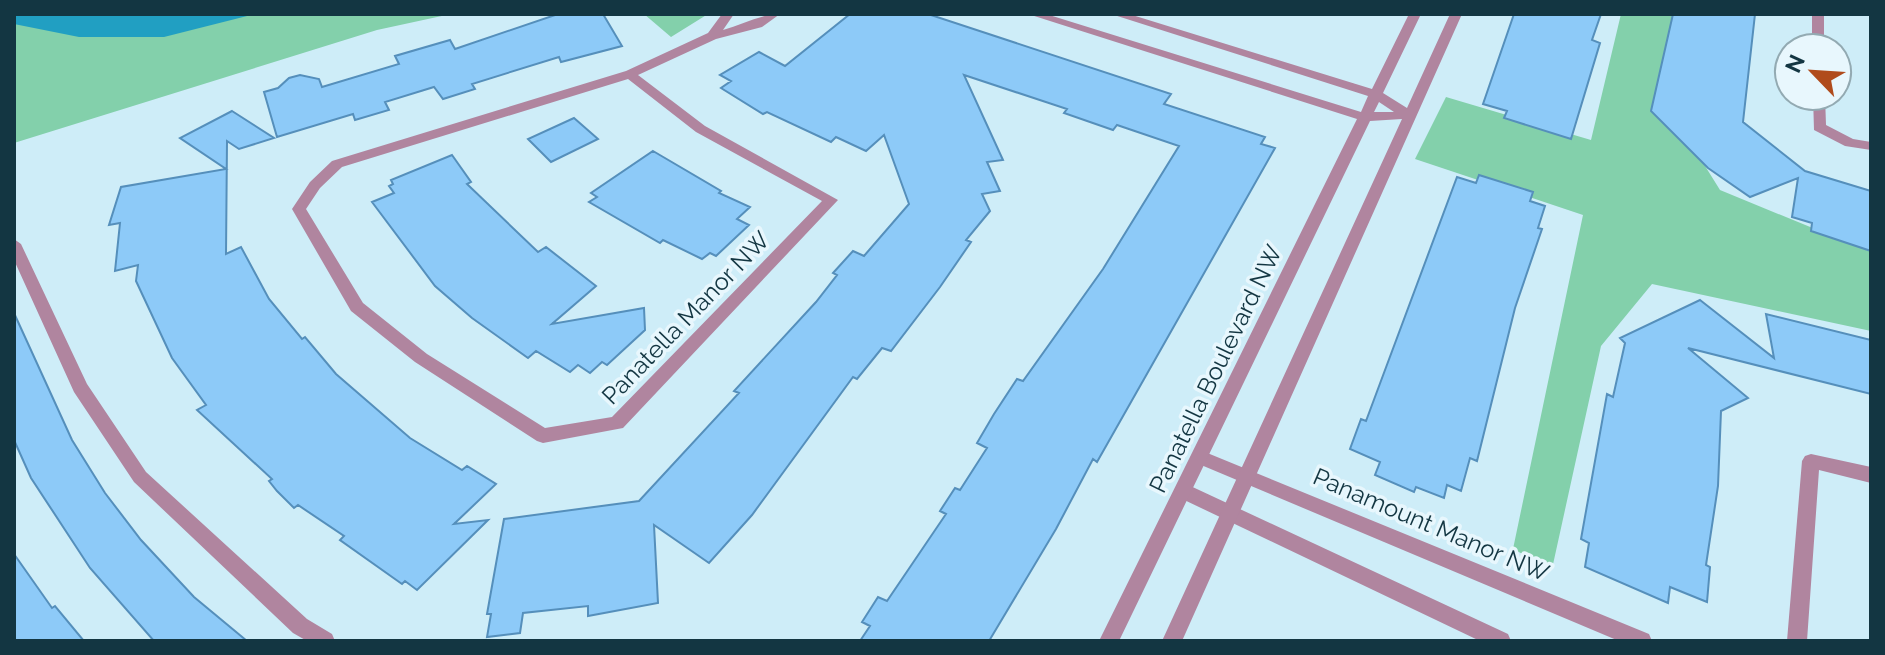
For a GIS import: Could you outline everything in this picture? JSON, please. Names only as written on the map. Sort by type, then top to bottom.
[{"type":"street","name":"Panatella Manor NW","points":[[712,36],[728,14]]},
{"type":"street","name":"Panatella Manor NW","points":[[630,74],[668,110],[746,156],[831,200],[617,423],[543,436],[421,358],[357,307],[299,209],[315,185],[337,164],[630,74],[712,36],[758,24],[774,14]]},
{"type":"street","points":[[1034,14],[1364,117],[1408,115]]},
{"type":"street","points":[[1117,14],[1375,94],[1408,115]]},
{"type":"street","name":"Panatella Boulevard NW","points":[[1109,641],[1415,14]]},
{"type":"street","points":[[1172,641],[1456,14]]},
{"type":"street","points":[[1819,112],[1819,127],[1850,143],[1871,146]]},
{"type":"street","points":[[14,244],[80,387],[140,477],[300,626],[325,641]]},
{"type":"street","name":"Panamount Manor NW","points":[[1200,457],[1642,641]]},
{"type":"street","points":[[1797,641],[1811,461],[1871,475]]},
{"type":"street","points":[[1184,491],[1501,641]]},
{"type":"green space","points":[[14,14],[451,14],[377,30],[14,143]]},
{"type":"green space","points":[[644,14],[708,14],[671,37]]},
{"type":"green space","points":[[1621,14],[1680,14],[1667,105],[1720,190],[1871,252],[1871,331],[1652,284],[1601,346],[1552,569],[1513,549],[1583,215],[1415,159],[1446,97],[1591,140]]},
{"type":"water","points":[[14,14],[255,14],[164,37],[79,37],[14,24]]},
{"type":"building","points":[[558,14],[603,14],[622,46],[561,62],[559,57],[472,84],[475,89],[443,99],[434,87],[385,102],[389,110],[355,120],[353,114],[277,137],[264,92],[278,88],[289,78],[300,75],[319,79],[322,87],[399,64],[395,56],[450,40],[455,49]]},
{"type":"building","points":[[850,14],[928,14],[1171,94],[1164,104],[1265,137],[1261,144],[1275,148],[1097,462],[1093,459],[1056,529],[989,641],[860,641],[870,626],[862,622],[878,597],[887,601],[946,514],[940,511],[955,488],[960,490],[987,448],[977,443],[994,414],[1017,379],[1023,381],[1103,269],[1179,146],[1117,125],[1113,130],[1064,113],[1067,109],[964,75],[1003,160],[987,162],[1000,191],[982,194],[990,211],[966,240],[971,242],[940,287],[891,351],[882,348],[857,379],[853,377],[752,515],[709,563],[654,525],[658,603],[588,616],[588,606],[523,613],[520,633],[487,637],[491,614],[487,614],[504,519],[639,501],[739,393],[734,391],[816,302],[837,275],[833,273],[853,251],[864,256],[909,204],[884,135],[866,151],[836,137],[831,142],[767,112],[763,114],[721,88],[731,81],[720,75],[759,52],[785,66]]},
{"type":"building","points":[[1514,14],[1601,14],[1592,40],[1600,43],[1571,139],[1504,118],[1507,111],[1483,104]]},
{"type":"building","points":[[1673,14],[1755,14],[1743,122],[1805,171],[1871,191],[1871,251],[1811,231],[1812,223],[1792,217],[1798,178],[1750,197],[1708,168],[1651,111]]},
{"type":"building","points":[[232,111],[274,138],[239,149],[227,141],[226,254],[241,247],[269,299],[302,339],[305,337],[336,374],[410,438],[462,470],[467,466],[496,484],[454,524],[488,520],[417,590],[405,581],[402,584],[340,540],[344,536],[298,505],[294,508],[269,481],[272,479],[197,410],[206,405],[172,358],[136,281],[138,265],[115,271],[120,223],[109,225],[121,187],[226,169],[180,138]]},
{"type":"building","points":[[574,118],[598,139],[551,162],[528,139]]},
{"type":"building","points":[[653,151],[721,191],[719,193],[750,207],[737,219],[749,225],[716,256],[710,253],[702,259],[663,240],[660,243],[589,202],[597,197],[591,193]]},
{"type":"building","points":[[452,155],[471,182],[467,184],[538,252],[546,247],[596,286],[552,324],[644,308],[645,330],[607,365],[602,362],[590,373],[578,365],[570,372],[536,351],[528,358],[472,318],[435,286],[372,202],[394,193],[389,186],[393,184],[391,180]]},
{"type":"building","points":[[1479,175],[1533,192],[1530,201],[1545,206],[1538,228],[1542,229],[1515,308],[1477,461],[1470,458],[1461,491],[1447,485],[1444,498],[1416,487],[1414,492],[1375,475],[1380,462],[1350,449],[1361,419],[1366,421],[1457,177],[1476,183]]},
{"type":"building","points":[[1700,300],[1774,358],[1766,314],[1871,340],[1871,394],[1688,348],[1748,398],[1721,411],[1718,486],[1706,565],[1710,567],[1707,602],[1670,587],[1668,603],[1585,567],[1589,543],[1581,539],[1607,394],[1613,397],[1625,343],[1620,338]]},
{"type":"building","points":[[14,313],[72,440],[105,493],[141,540],[194,597],[247,641],[154,641],[90,568],[31,478],[14,440]]},
{"type":"building","points":[[14,554],[52,608],[55,606],[84,641],[14,641]]}]
